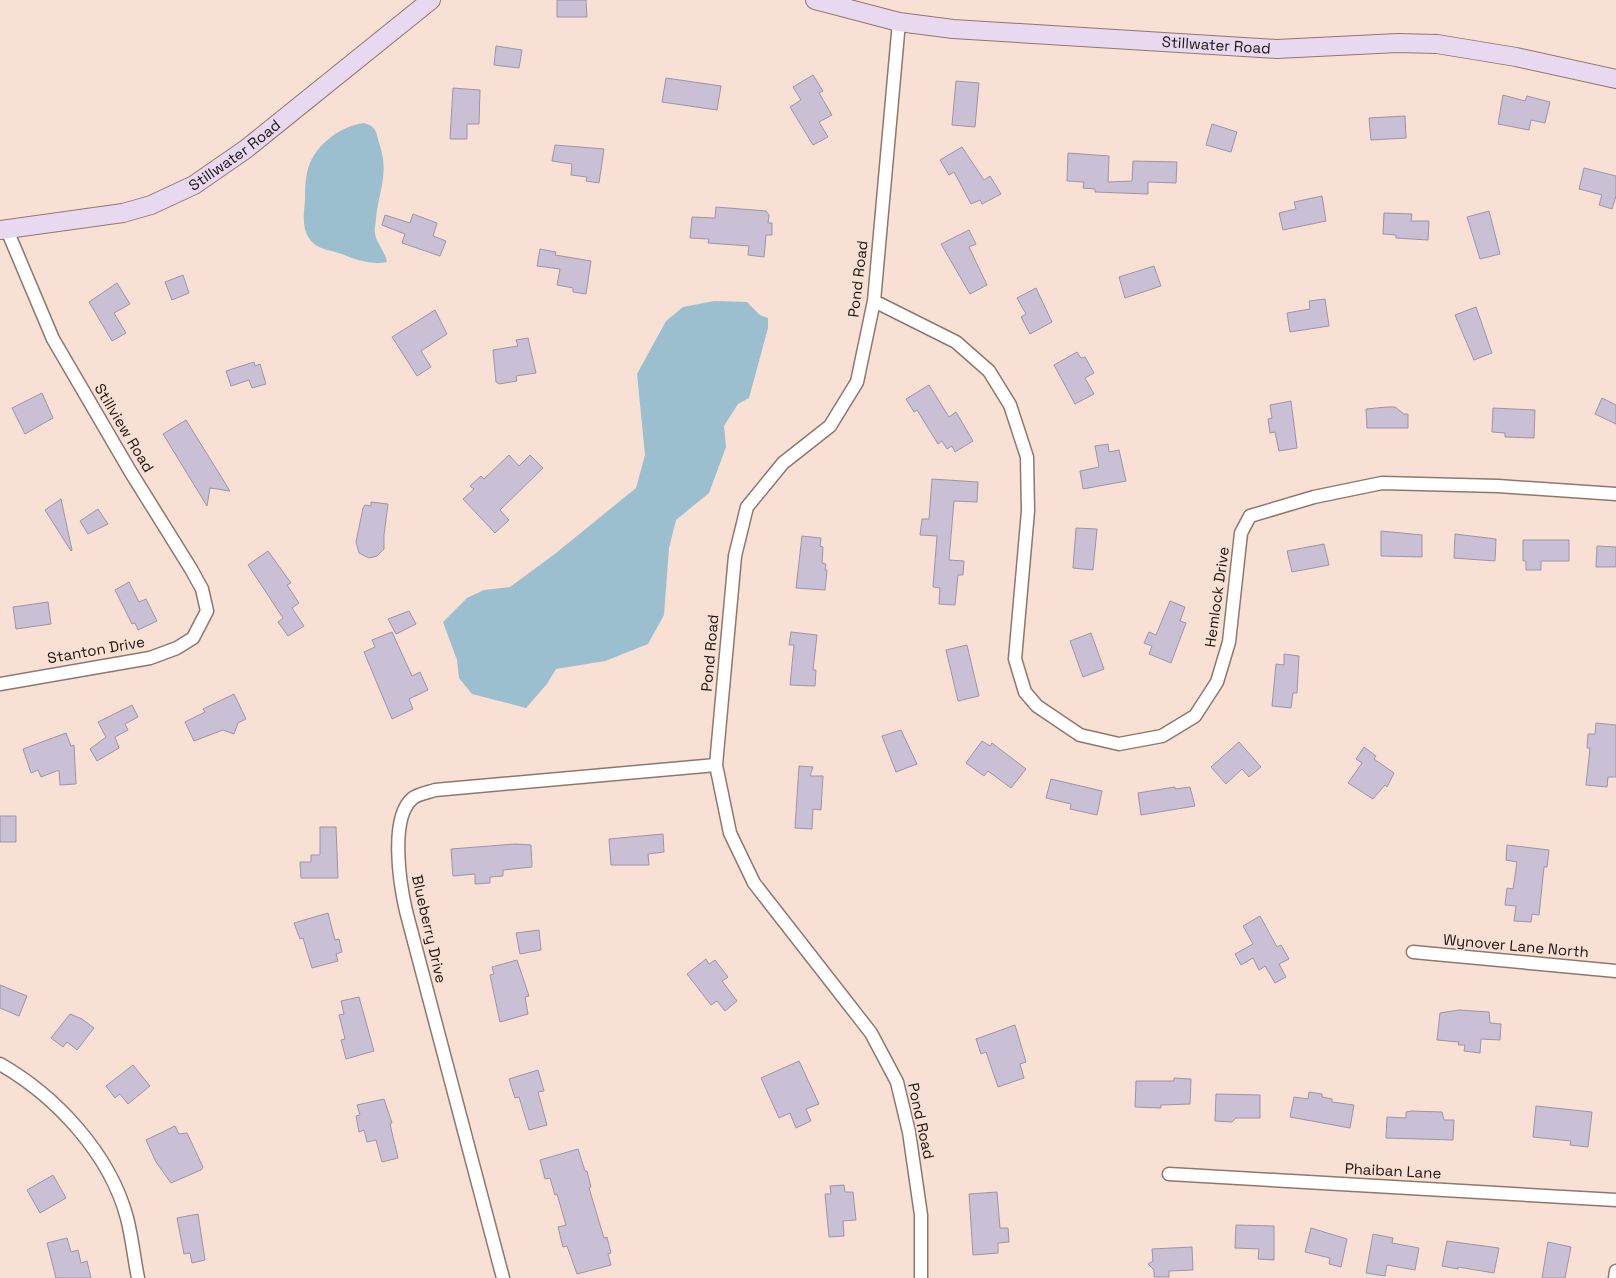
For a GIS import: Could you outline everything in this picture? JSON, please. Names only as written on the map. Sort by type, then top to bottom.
[{"type":"main road","name":"Stillwater Road","points":[[4,230],[123,213],[150,205],[194,185],[246,149],[432,0]]},
{"type":"main road","name":"Stillwater Road","points":[[815,0],[900,22],[953,29],[1277,49],[1398,43],[1437,44],[1516,57],[1616,79]]},
{"type":"street","name":"Pond Road","points":[[900,22],[874,301],[857,382],[830,426],[783,463],[747,507],[735,556],[716,765],[730,833],[754,883],[871,1033],[897,1082],[909,1132],[921,1215],[920,1278]]},
{"type":"street","name":"Stillview Road","points":[[4,230],[54,339],[114,446],[202,589],[207,611],[193,638]]},
{"type":"street","name":"Hemlock Drive","points":[[874,301],[956,342],[989,371],[1010,405],[1028,457],[1028,511],[1015,659],[1025,692],[1036,706],[1080,735],[1119,744],[1162,736],[1195,716],[1217,682],[1229,642],[1241,533],[1250,516],[1314,497],[1382,483],[1498,486],[1616,494]]},
{"type":"street","name":"Stanton Drive","points":[[0,684],[150,658],[177,648],[193,638]]},
{"type":"street","name":"Blueberry Drive","points":[[503,1278],[406,911],[400,881],[400,818],[413,798],[435,790],[716,765]]},
{"type":"street","name":"Wynover Lane North","points":[[1413,952],[1616,971]]},
{"type":"street","points":[[0,1064],[17,1074],[50,1099],[93,1148],[112,1181],[126,1217],[138,1278]]},
{"type":"street","name":"Phaiban Lane","points":[[1169,1174],[1616,1200]]},
{"type":"street","points":[[1615,1278],[1616,1271]]},
{"type":"water","points":[[364,123],[372,127],[376,132],[383,156],[384,165],[375,232],[387,262],[375,263],[364,261],[321,248],[311,241],[304,226],[306,180],[314,155],[336,133],[345,128]]},
{"type":"water","points":[[714,301],[747,302],[760,315],[768,318],[768,328],[749,398],[738,404],[724,426],[726,447],[709,493],[676,520],[669,548],[664,615],[648,644],[605,661],[556,669],[547,684],[526,708],[472,694],[459,678],[457,660],[443,622],[467,598],[484,590],[510,587],[556,553],[636,488],[645,455],[637,374],[666,321],[683,307]]},
{"type":"building","points":[[557,0],[586,0],[587,17],[557,17]]},
{"type":"building","points":[[496,46],[522,50],[519,68],[494,65]]},
{"type":"building","points":[[813,75],[823,91],[819,93],[832,115],[819,122],[828,137],[813,145],[790,107],[801,100],[793,87]]},
{"type":"building","points":[[666,78],[721,86],[717,110],[662,102]]},
{"type":"building","points":[[956,81],[979,83],[975,127],[952,125]]},
{"type":"building","points":[[453,88],[480,90],[479,124],[467,124],[467,139],[450,139]]},
{"type":"building","points":[[1503,95],[1525,101],[1527,96],[1550,102],[1545,123],[1531,120],[1529,130],[1498,124]]},
{"type":"building","points":[[1405,116],[1406,138],[1371,140],[1369,118]]},
{"type":"building","points":[[1212,124],[1237,132],[1231,152],[1206,145]]},
{"type":"building","points":[[555,145],[604,149],[599,183],[586,181],[587,177],[571,175],[572,164],[552,161]]},
{"type":"building","points":[[962,147],[984,180],[990,176],[1001,194],[982,204],[980,200],[971,204],[954,172],[949,175],[940,160]]},
{"type":"building","points":[[1068,153],[1109,156],[1108,182],[1132,181],[1133,161],[1177,162],[1176,183],[1148,182],[1148,194],[1095,192],[1095,189],[1083,188],[1084,182],[1067,181]]},
{"type":"building","points":[[1584,168],[1616,176],[1616,196],[1612,209],[1599,205],[1602,195],[1579,189]]},
{"type":"building","points":[[1322,196],[1326,221],[1283,230],[1279,213],[1296,209],[1294,202]]},
{"type":"building","points":[[716,207],[766,211],[769,215],[768,223],[772,223],[772,235],[766,235],[764,257],[748,255],[749,246],[708,243],[709,239],[690,238],[692,217],[715,218]]},
{"type":"building","points":[[1489,211],[1500,254],[1480,259],[1467,217]]},
{"type":"building","points":[[1384,213],[1412,214],[1411,221],[1429,221],[1428,240],[1396,238],[1396,235],[1383,234]]},
{"type":"building","points":[[413,214],[437,223],[433,236],[446,241],[440,256],[402,243],[405,234],[382,225],[385,215],[410,223]]},
{"type":"building","points":[[969,230],[976,244],[969,247],[987,285],[970,294],[941,244]]},
{"type":"building","points":[[540,249],[556,252],[555,255],[591,261],[586,294],[573,292],[573,288],[557,285],[560,269],[537,266]]},
{"type":"building","points":[[1154,266],[1161,286],[1125,298],[1119,277]]},
{"type":"building","points":[[183,275],[189,293],[172,300],[165,282]]},
{"type":"building","points":[[117,283],[130,304],[114,313],[126,333],[112,341],[89,302]]},
{"type":"building","points":[[1036,288],[1052,322],[1030,334],[1021,317],[1026,314],[1017,298]]},
{"type":"building","points":[[1325,299],[1329,326],[1290,332],[1287,313],[1310,309],[1309,301]]},
{"type":"building","points":[[1476,307],[1492,353],[1474,360],[1455,315]]},
{"type":"building","points":[[435,310],[447,334],[421,351],[431,367],[417,376],[392,337]]},
{"type":"building","points":[[528,338],[536,373],[516,376],[517,381],[499,384],[496,382],[493,350],[518,346],[516,340]]},
{"type":"building","points":[[1077,352],[1081,358],[1085,357],[1094,373],[1085,378],[1094,394],[1075,404],[1054,365]]},
{"type":"building","points":[[254,362],[255,366],[260,364],[266,384],[252,388],[249,380],[231,386],[226,371]]},
{"type":"building","points":[[929,385],[949,417],[956,412],[973,441],[955,452],[952,446],[947,449],[942,441],[938,444],[917,410],[914,412],[906,399]]},
{"type":"building","points":[[42,393],[53,418],[25,434],[12,408]]},
{"type":"building","points":[[1602,398],[1616,405],[1616,424],[1595,414]]},
{"type":"building","points":[[1291,401],[1297,448],[1279,451],[1275,432],[1270,433],[1268,419],[1272,418],[1270,405]]},
{"type":"building","points":[[1395,407],[1404,414],[1408,414],[1408,428],[1367,428],[1366,409]]},
{"type":"building","points":[[1493,408],[1535,410],[1534,438],[1505,437],[1505,433],[1492,432]]},
{"type":"building","points":[[186,420],[230,491],[210,488],[207,506],[163,434]]},
{"type":"building","points":[[1108,444],[1109,452],[1119,450],[1126,481],[1083,489],[1080,471],[1099,467],[1095,446]]},
{"type":"building","points":[[509,455],[519,466],[530,455],[543,468],[500,510],[509,520],[495,533],[463,499],[474,489],[470,486],[481,476],[484,479]]},
{"type":"building","points":[[932,479],[978,482],[977,502],[954,501],[949,560],[964,561],[963,575],[958,575],[955,605],[939,604],[940,588],[933,587],[937,536],[920,535],[922,519],[929,519]]},
{"type":"building","points":[[61,499],[72,550],[71,551],[45,510]]},
{"type":"building","points":[[371,502],[388,504],[384,549],[377,556],[369,558],[359,553],[356,542],[363,508],[365,505],[371,506]]},
{"type":"building","points":[[98,509],[108,524],[88,534],[80,521]]},
{"type":"building","points":[[1076,528],[1097,529],[1093,570],[1073,568]]},
{"type":"building","points":[[1381,531],[1422,535],[1422,557],[1381,556]]},
{"type":"building","points":[[1455,534],[1496,539],[1495,561],[1454,558]]},
{"type":"building","points":[[802,536],[821,538],[820,546],[823,547],[822,563],[826,564],[825,570],[827,570],[825,590],[796,588]]},
{"type":"building","points":[[1523,540],[1569,540],[1569,561],[1541,561],[1541,570],[1526,570],[1526,561],[1523,561]]},
{"type":"building","points":[[1324,544],[1329,565],[1292,572],[1287,551]]},
{"type":"building","points":[[1597,546],[1616,547],[1616,567],[1596,567]]},
{"type":"building","points":[[268,551],[291,583],[287,585],[299,603],[292,608],[304,626],[288,636],[278,622],[283,618],[248,565]]},
{"type":"building","points":[[129,582],[139,602],[146,599],[157,621],[138,630],[135,623],[132,624],[115,590]]},
{"type":"building","points":[[1170,601],[1185,607],[1180,621],[1186,623],[1171,663],[1149,654],[1152,646],[1144,643],[1149,632],[1156,635]]},
{"type":"building","points":[[48,602],[51,624],[16,629],[13,607]]},
{"type":"building","points":[[409,611],[416,624],[396,634],[388,619]]},
{"type":"building","points":[[392,632],[412,676],[420,672],[428,690],[409,699],[413,709],[392,719],[364,652],[375,647],[372,640]]},
{"type":"building","points":[[791,632],[817,635],[813,670],[816,670],[815,686],[790,685],[794,645],[789,645]]},
{"type":"building","points":[[1091,633],[1104,669],[1083,677],[1070,641]]},
{"type":"building","points":[[967,645],[979,696],[958,701],[946,650]]},
{"type":"building","points":[[1284,654],[1299,656],[1297,693],[1293,693],[1291,708],[1272,706],[1276,664],[1284,665]]},
{"type":"building","points":[[234,694],[246,719],[238,723],[234,734],[223,730],[194,741],[185,722],[205,712],[203,709]]},
{"type":"building","points":[[132,705],[138,717],[125,724],[128,730],[115,737],[119,748],[97,761],[90,749],[106,737],[98,722]]},
{"type":"building","points":[[1596,723],[1616,725],[1616,777],[1608,777],[1607,787],[1586,785],[1590,748],[1587,748],[1588,734],[1595,734]]},
{"type":"building","points":[[901,730],[917,764],[896,772],[882,736]]},
{"type":"building","points":[[66,733],[71,746],[74,745],[76,784],[60,785],[59,770],[41,777],[38,770],[31,773],[23,749]]},
{"type":"building","points":[[982,741],[990,746],[992,743],[1026,769],[1011,788],[988,771],[984,776],[966,763]]},
{"type":"building","points":[[1239,742],[1261,767],[1249,777],[1242,769],[1226,784],[1211,767]]},
{"type":"building","points":[[1364,747],[1376,756],[1374,759],[1394,773],[1387,787],[1385,785],[1373,799],[1348,783],[1362,763],[1356,759]]},
{"type":"building","points":[[799,766],[813,767],[810,776],[823,776],[821,810],[813,809],[812,829],[795,828]]},
{"type":"building","points":[[1051,779],[1102,791],[1097,815],[1070,809],[1071,804],[1046,798]]},
{"type":"building","points":[[1175,787],[1175,789],[1190,787],[1195,806],[1141,815],[1138,793]]},
{"type":"building","points":[[0,816],[16,816],[16,842],[0,842]]},
{"type":"building","points":[[320,827],[336,827],[338,878],[301,878],[300,862],[311,862],[311,855],[320,855]]},
{"type":"building","points":[[663,834],[664,852],[648,854],[649,865],[611,865],[609,839]]},
{"type":"building","points":[[515,844],[531,845],[532,867],[503,870],[503,876],[490,877],[490,883],[475,884],[475,874],[453,876],[451,849]]},
{"type":"building","points":[[1507,845],[1549,850],[1547,867],[1544,867],[1539,915],[1532,914],[1531,922],[1514,921],[1516,906],[1505,905],[1507,888],[1513,889],[1517,862],[1506,860]]},
{"type":"building","points":[[328,913],[335,940],[339,939],[342,952],[336,954],[338,961],[312,968],[303,938],[300,939],[294,923]]},
{"type":"building","points":[[1260,916],[1277,947],[1281,945],[1289,959],[1279,964],[1286,977],[1275,983],[1265,966],[1259,970],[1253,958],[1241,965],[1235,954],[1253,944],[1243,926]]},
{"type":"building","points":[[539,930],[541,950],[520,954],[516,933]]},
{"type":"building","points":[[706,959],[709,964],[715,960],[728,977],[722,981],[737,1001],[725,1011],[717,1001],[711,1005],[687,974]]},
{"type":"building","points":[[517,960],[529,996],[525,997],[528,1014],[500,1022],[490,975],[494,974],[492,967]]},
{"type":"building","points":[[0,985],[27,996],[19,1016],[0,1008]]},
{"type":"building","points":[[359,997],[374,1051],[346,1059],[341,1040],[345,1039],[339,1015],[344,1014],[341,1001]]},
{"type":"building","points":[[1459,1010],[1489,1012],[1490,1023],[1501,1024],[1500,1040],[1481,1039],[1480,1053],[1464,1051],[1465,1045],[1458,1045],[1459,1042],[1437,1040],[1440,1013]]},
{"type":"building","points":[[70,1014],[82,1019],[94,1028],[77,1050],[67,1042],[63,1047],[51,1038]]},
{"type":"building","points":[[1015,1025],[1026,1062],[1020,1064],[1024,1078],[998,1087],[986,1052],[981,1054],[976,1039]]},
{"type":"building","points":[[799,1061],[819,1104],[806,1109],[811,1121],[796,1128],[790,1113],[779,1118],[761,1078]]},
{"type":"building","points":[[133,1065],[150,1086],[128,1104],[120,1094],[115,1098],[106,1086]]},
{"type":"building","points":[[538,1070],[544,1091],[538,1092],[547,1125],[529,1130],[519,1097],[515,1098],[509,1079]]},
{"type":"building","points":[[1174,1078],[1191,1079],[1190,1104],[1161,1105],[1161,1108],[1135,1107],[1136,1081],[1174,1081]]},
{"type":"building","points":[[1309,1092],[1322,1094],[1322,1097],[1332,1099],[1332,1102],[1354,1105],[1350,1128],[1290,1117],[1294,1097],[1308,1099]]},
{"type":"building","points":[[1216,1094],[1260,1095],[1260,1118],[1236,1118],[1232,1122],[1215,1121]]},
{"type":"building","points":[[384,1099],[392,1123],[390,1124],[398,1158],[382,1162],[376,1140],[367,1142],[364,1130],[359,1132],[356,1116],[360,1115],[357,1105]]},
{"type":"building","points":[[1536,1106],[1592,1112],[1588,1147],[1570,1145],[1571,1141],[1533,1137]]},
{"type":"building","points":[[1406,1112],[1442,1112],[1444,1120],[1454,1120],[1453,1140],[1386,1138],[1387,1117],[1406,1118]]},
{"type":"building","points":[[175,1126],[179,1134],[187,1133],[203,1167],[201,1170],[171,1183],[156,1162],[146,1140]]},
{"type":"building","points":[[578,1149],[585,1171],[587,1171],[591,1187],[589,1188],[604,1238],[607,1237],[611,1253],[608,1254],[611,1265],[577,1274],[567,1246],[563,1247],[558,1227],[566,1225],[557,1194],[555,1195],[550,1178],[545,1179],[540,1160]]},
{"type":"building","points":[[53,1175],[66,1198],[40,1213],[27,1190]]},
{"type":"building","points":[[844,1185],[845,1192],[853,1192],[856,1220],[843,1221],[844,1236],[829,1237],[825,1194],[831,1194],[830,1186]]},
{"type":"building","points":[[997,1192],[1000,1228],[1008,1228],[1009,1242],[998,1243],[998,1253],[973,1255],[969,1194]]},
{"type":"building","points":[[198,1214],[205,1260],[192,1263],[190,1253],[184,1254],[177,1218]]},
{"type":"building","points":[[1236,1225],[1274,1226],[1274,1260],[1258,1259],[1259,1249],[1235,1248]]},
{"type":"building","points":[[1311,1228],[1347,1239],[1341,1267],[1329,1264],[1330,1258],[1305,1252]]},
{"type":"building","points":[[1373,1234],[1393,1238],[1392,1243],[1419,1248],[1415,1270],[1387,1265],[1385,1276],[1366,1273]]},
{"type":"building","points":[[67,1238],[71,1252],[78,1250],[81,1263],[87,1261],[91,1278],[56,1278],[47,1243]]},
{"type":"building","points":[[1447,1241],[1499,1248],[1494,1273],[1442,1266]]},
{"type":"building","points":[[1548,1242],[1571,1247],[1565,1278],[1542,1278]]},
{"type":"building","points":[[1192,1247],[1193,1270],[1169,1271],[1169,1277],[1154,1277],[1154,1270],[1148,1264],[1153,1261],[1152,1249]]}]
